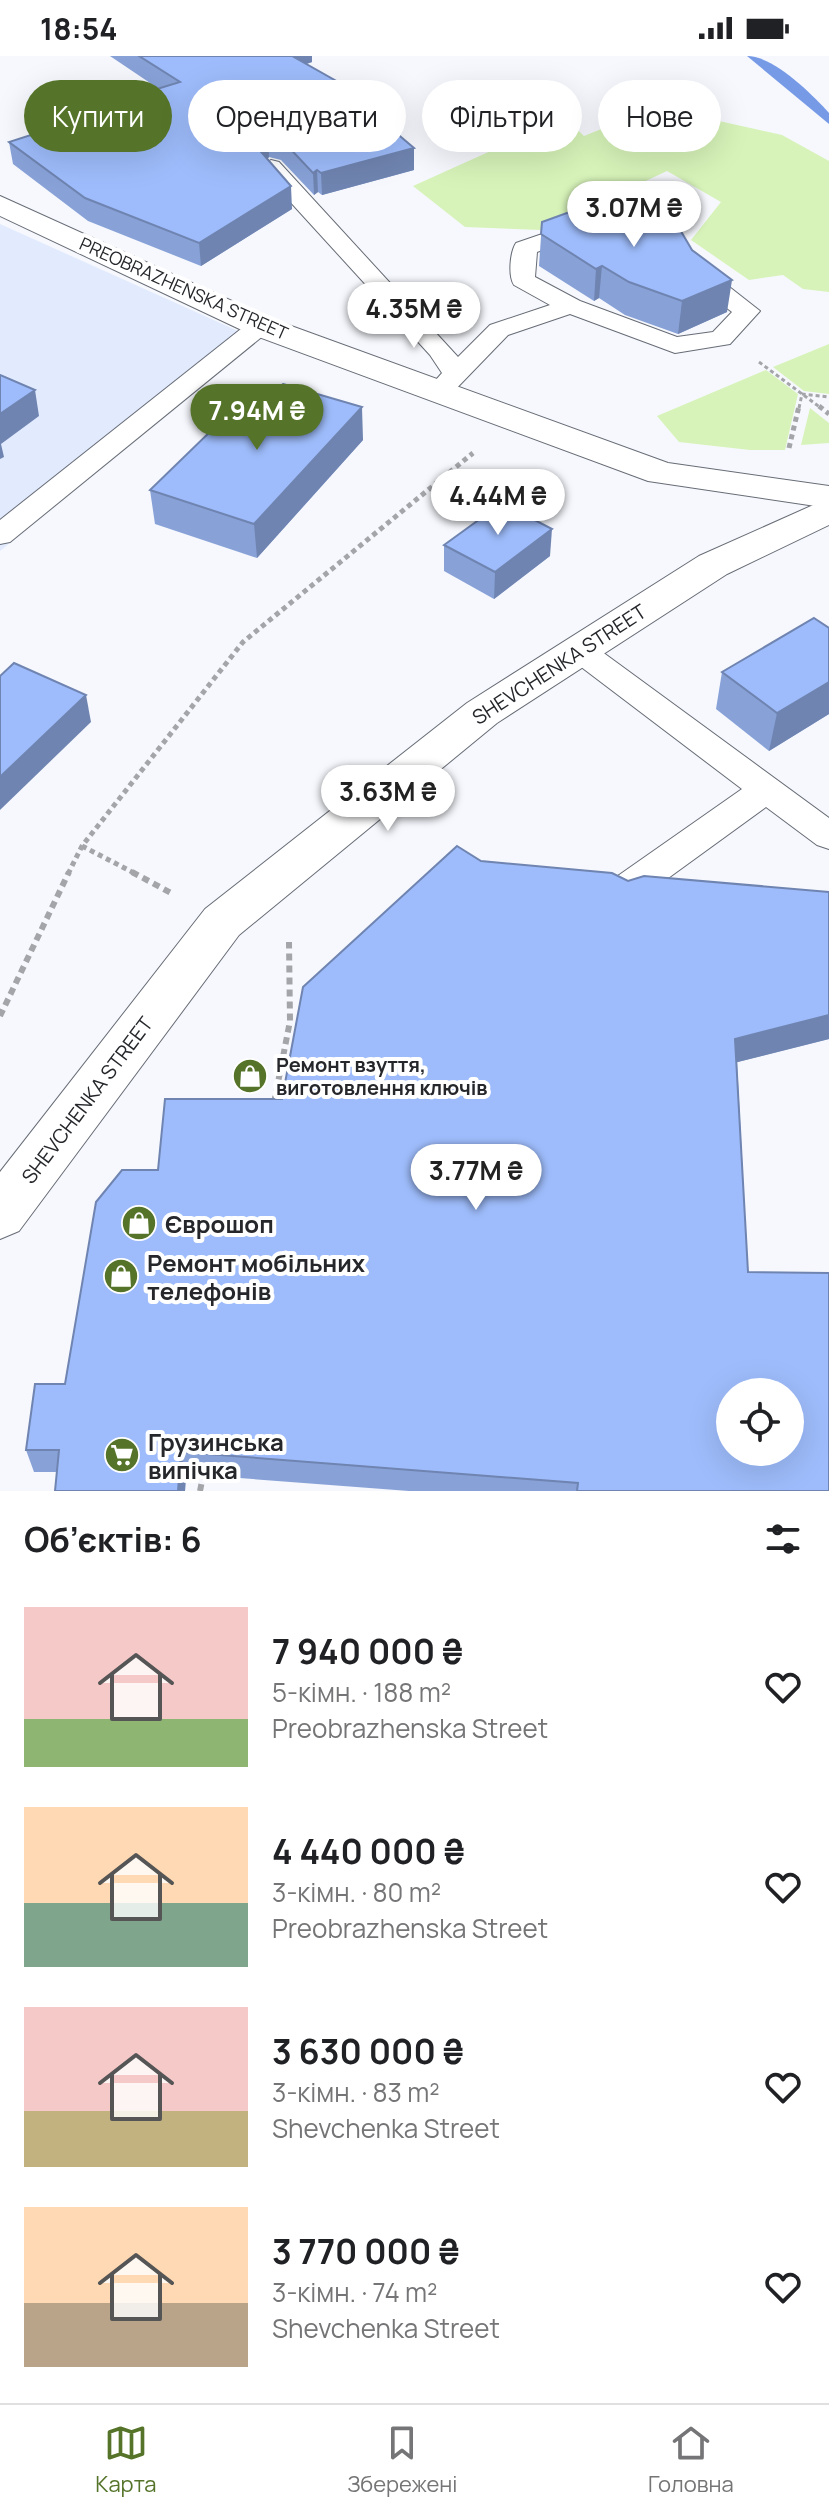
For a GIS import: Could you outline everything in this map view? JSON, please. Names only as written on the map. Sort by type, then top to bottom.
[{"type":"street","name":"PREOBRAZHENSKA STREET","points":[[0,205],[260,326],[448,382],[661,473],[829,497]]},
{"type":"street","name":"SHEVCHENKA STREET","points":[[0,1214],[222,922],[482,713],[713,565],[829,510]]},
{"type":"lane","points":[[271,167],[440,350],[448,382]]},
{"type":"lane","points":[[608,225],[595,223],[525,248],[523,280],[571,306],[675,345],[721,339],[747,311],[699,275],[687,252]]},
{"type":"lane","points":[[448,382],[499,330],[571,306]]},
{"type":"lane","points":[[0,535],[260,326]]},
{"type":"lane","points":[[579,650],[829,836]]},
{"type":"lane","points":[[625,890],[765,790]]},
{"type":"path","points":[[767,367],[829,414]]},
{"type":"path","points":[[802,394],[829,397]]},
{"type":"path","points":[[788,453],[802,394]]},
{"type":"path","points":[[0,1016],[82,846],[243,642],[473,453]]},
{"type":"path","points":[[82,846],[155,883]]},
{"type":"path","points":[[272,1115],[290,1021],[289,942]]},
{"type":"path","points":[[200,1491],[206,1460]]},
{"type":"shaded area","points":[[0,224],[256,339],[0,551]]},
{"type":"green space","points":[[721,121],[782,135],[829,161],[829,292],[803,289],[783,275],[749,280],[691,240],[721,202],[667,171],[541,230],[465,227],[413,186],[488,152],[582,152],[582,134],[598,130],[598,152],[721,152]]},
{"type":"green space","points":[[829,344],[829,394],[804,391],[773,367]]},
{"type":"green space","points":[[766,370],[798,394],[785,450],[750,450],[679,442],[657,416]]},
{"type":"green space","points":[[810,408],[829,423],[829,443],[801,445]]},
{"type":"building","points":[[139,56],[292,56],[335,80],[188,80],[188,152],[261,152],[291,186],[199,243],[85,198],[9,142],[24,137],[24,152],[172,152],[172,84],[180,82]]},
{"type":"building","points":[[293,152],[399,152],[321,173],[317,170],[313,173]]},
{"type":"building","points":[[600,201],[637,206],[682,233],[692,250],[732,280],[682,301],[629,282],[602,266],[596,269],[541,234],[542,222]]},
{"type":"building","points":[[0,375],[35,390],[0,414]]},
{"type":"building","points":[[283,384],[362,407],[254,524],[150,490],[256,387],[274,392]]},
{"type":"building","points":[[502,503],[552,529],[495,572],[444,545]]},
{"type":"building","points":[[814,618],[829,628],[829,682],[777,713],[722,672]]},
{"type":"building","points":[[14,663],[86,695],[0,777],[0,676]]},
{"type":"building","points":[[457,846],[481,861],[612,873],[628,881],[644,876],[829,892],[829,1015],[735,1039],[748,1272],[829,1273],[829,1491],[577,1491],[578,1483],[181,1452],[178,1491],[55,1491],[59,1450],[26,1450],[35,1384],[65,1384],[96,1202],[122,1170],[158,1170],[165,1099],[282,1099],[303,987]]},
{"type":"waterway","points":[[753,56],[807,97],[829,120]]},
{"type":"place","name":"Ремонт взуття, виготовлення ключів","points":[[250,1076]]},
{"type":"place","name":"Єврошоп","points":[[139,1223]]},
{"type":"place","name":"Ремонт мобільних телефонів","points":[[121,1276]]},
{"type":"place","name":"Грузинська випічка","points":[[122,1455]]}]
